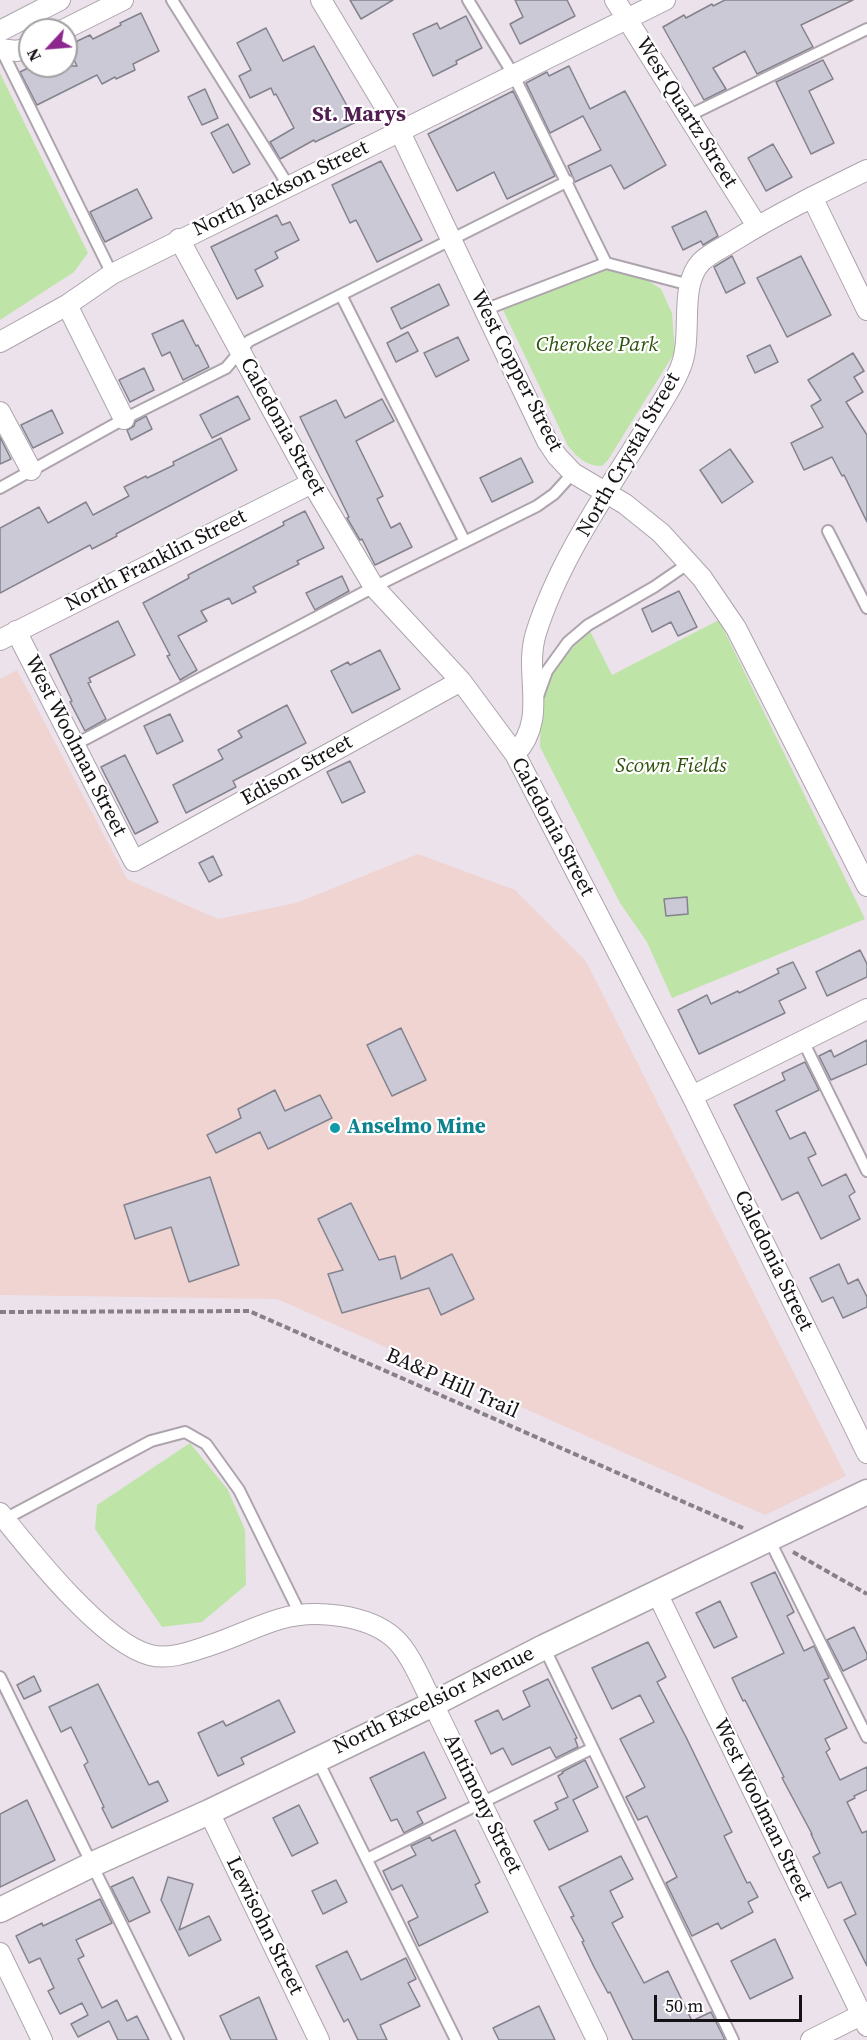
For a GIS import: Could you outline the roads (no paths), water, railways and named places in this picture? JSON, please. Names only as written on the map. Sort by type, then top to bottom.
[{"type":"street","points":[[0,44],[60,0]]},
{"type":"street","points":[[78,22],[123,0]]},
{"type":"street","name":"West Copper Street","points":[[321,0],[399,130],[556,456],[573,473],[640,515],[661,533],[702,578],[736,628],[867,886]]},
{"type":"street","name":"West Quartz Street","points":[[615,0],[758,226]]},
{"type":"street","name":"North Jackson Street","points":[[0,342],[67,305],[112,274],[179,239],[665,0]]},
{"type":"street","points":[[0,44],[18,51]]},
{"type":"street","name":"North Crystal Street","points":[[515,754],[525,744],[531,731],[534,705],[532,647],[536,632],[553,590],[606,492],[679,373],[687,345],[690,285],[696,268],[703,260],[758,226],[867,170]]},
{"type":"street","points":[[812,197],[867,310]]},
{"type":"street","name":"Caledonia Street","points":[[179,239],[312,483],[374,587],[461,681],[515,754],[692,1096],[867,1453]]},
{"type":"street","points":[[67,305],[124,418]]},
{"type":"street","points":[[0,412],[32,470]]},
{"type":"street","name":"North Franklin Street","points":[[8,635],[312,483]]},
{"type":"street","name":"West Woolman Street","points":[[8,635],[74,745],[134,861]]},
{"type":"street","name":"Edison Street","points":[[134,861],[461,681]]},
{"type":"street","points":[[692,1096],[867,1009]]},
{"type":"street","name":"North Excelsior Avenue","points":[[0,1910],[93,1864],[209,1812],[433,1704],[544,1647],[867,1492]]},
{"type":"street","name":"Antimony Street","points":[[2,1516],[63,1586],[102,1626],[118,1640],[152,1656],[167,1657],[189,1652],[283,1618],[301,1616],[340,1616],[363,1621],[380,1628],[394,1638],[404,1650],[433,1704],[597,2040]]},
{"type":"street","name":"West Woolman Street","points":[[657,1593],[865,2018]]},
{"type":"street","name":"Lewisohn Street","points":[[209,1812],[319,2040]]},
{"type":"street","points":[[0,1953],[42,2040]]},
{"type":"street","points":[[810,2040],[865,2018]]},
{"type":"lane","points":[[172,0],[288,185]]},
{"type":"lane","points":[[468,0],[513,74],[568,181],[606,263]]},
{"type":"lane","points":[[688,116],[866,30]]},
{"type":"lane","points":[[0,44],[112,274]]},
{"type":"lane","points":[[0,488],[124,418],[226,368],[249,341],[568,181]]},
{"type":"lane","points":[[484,310],[606,263],[690,285]]},
{"type":"lane","points":[[341,295],[465,542]]},
{"type":"lane","points":[[74,745],[374,587],[537,506],[554,494],[573,473]]},
{"type":"lane","points":[[828,531],[867,608]]},
{"type":"lane","points":[[534,705],[547,671],[568,642],[588,625],[654,587],[689,563]]},
{"type":"lane","points":[[803,1041],[867,1171]]},
{"type":"lane","points":[[2,1516],[151,1441],[185,1432],[206,1444],[239,1490],[301,1616]]},
{"type":"lane","points":[[769,1539],[867,1737]]},
{"type":"lane","points":[[544,1647],[591,1749],[733,2040]]},
{"type":"lane","points":[[0,1677],[178,2040]]},
{"type":"lane","points":[[367,1859],[591,1749]]},
{"type":"lane","points":[[317,1759],[456,2040]]},
{"type":"place","name":"Anselmo Mine","points":[[335,1128]]},
{"type":"district","name":"St. Marys","points":[[359,115]]},
{"type":"park label","name":"Cherokee Park","points":[[597,346]]},
{"type":"park label","name":"Scown Fields","points":[[671,767]]}]
